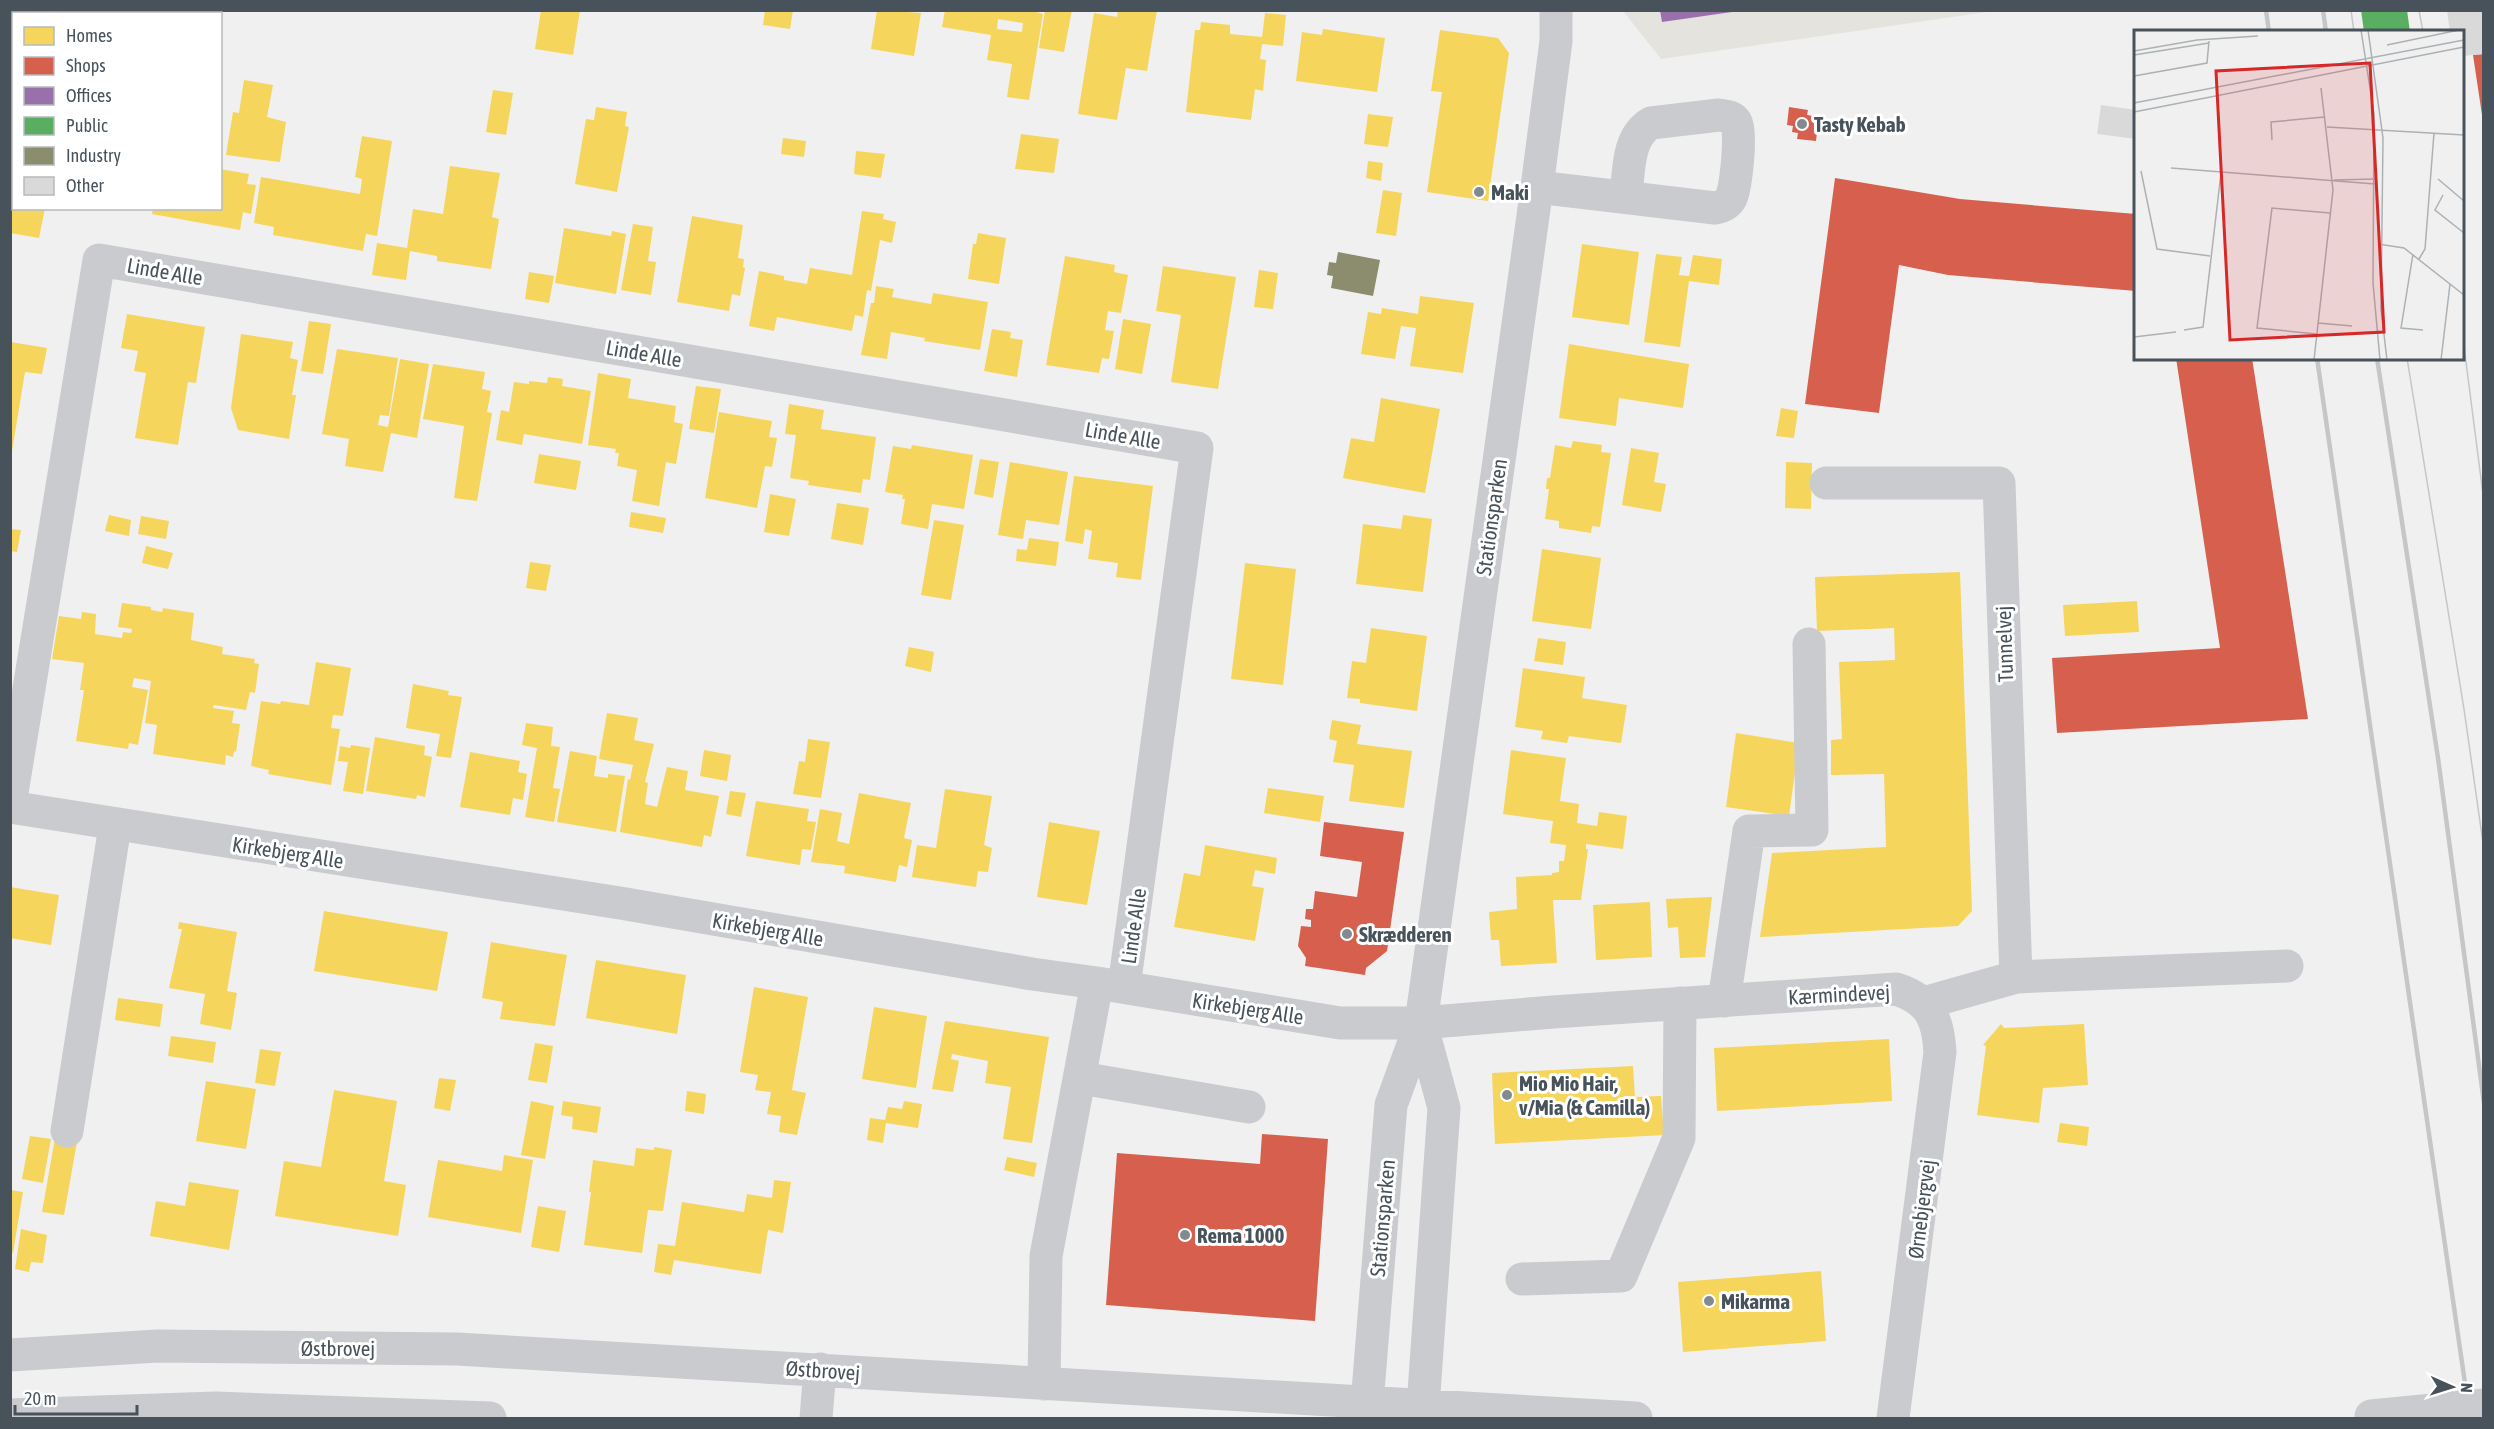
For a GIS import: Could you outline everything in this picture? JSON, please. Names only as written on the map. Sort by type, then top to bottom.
[{"type":"street","name":"Stationsparken","points":[[1370,1411],[1391,1105],[1421,1023],[1537,187],[1556,41],[1556,10]]},
{"type":"street","points":[[1537,187],[1626,196]]},
{"type":"street","name":"Linde Alle","points":[[10,806],[99,260],[1197,448],[1111,985]]},
{"type":"street","name":"Tunnelvej","points":[[1826,483],[1999,483],[2016,978]]},
{"type":"street","points":[[1724,1001],[1749,831],[1812,830],[1809,644]]},
{"type":"street","name":"Kirkebjerg Alle","points":[[10,806],[116,825],[620,903],[1006,970],[1340,1023],[1421,1023]]},
{"type":"street","points":[[67,1131],[116,825]]},
{"type":"street","points":[[1924,1003],[2016,978],[2287,966]]},
{"type":"street","points":[[1044,1384],[1046,1256],[1081,1078],[1111,985]]},
{"type":"street","name":"Kærmindevej","points":[[1421,1023],[1896,989],[1911,994],[1924,1003]]},
{"type":"street","points":[[1522,1279],[1621,1276],[1679,1138],[1680,1003]]},
{"type":"street","name":"Ørnebjergvej","points":[[1893,1419],[1939,1070],[1939,1032],[1924,1003]]},
{"type":"street","name":"Stationsparken","points":[[1421,1023],[1444,1108],[1421,1413]]},
{"type":"street","points":[[1081,1078],[1249,1107]]},
{"type":"street","name":"Østbrovej","points":[[10,1354],[158,1346],[457,1348],[1044,1384],[1370,1411],[1636,1419]]},
{"type":"street","points":[[816,1419],[820,1370]]},
{"type":"street","points":[[2362,1418],[2484,1406]]},
{"type":"street","points":[[10,1415],[216,1408],[490,1419]]},
{"type":"shaded area","points":[[1623,11],[1994,11],[1661,59]]},
{"type":"building: Homes","points":[[541,10],[580,10],[573,55],[535,49]]},
{"type":"building: Homes","points":[[765,10],[793,10],[790,29],[763,25]]},
{"type":"building: Homes","points":[[877,10],[921,13],[914,56],[871,49]]},
{"type":"building: Homes","points":[[945,10],[1030,10],[1043,14],[1029,100],[1007,97],[1012,64],[987,60],[991,35],[942,27]],"holes":[[[998,19],[1023,23],[1022,32],[997,29]]]},
{"type":"building: Homes","points":[[1045,10],[1072,10],[1064,52],[1039,48]]},
{"type":"building: Homes","points":[[1118,10],[1157,10],[1147,71],[1126,68],[1117,120],[1078,114],[1094,13],[1117,17]]},
{"type":"building: Homes","points":[[1265,13],[1286,15],[1283,46],[1262,44],[1260,59],[1266,60],[1263,91],[1255,89],[1251,120],[1186,112],[1195,30],[1200,30],[1201,22],[1230,25],[1230,34],[1262,37]]},
{"type":"building: Homes","points":[[1323,29],[1385,38],[1377,92],[1296,81],[1302,32],[1322,35]]},
{"type":"building: Homes","points":[[1440,30],[1498,38],[1509,53],[1488,201],[1427,192],[1442,92],[1431,91]]},
{"type":"building: Homes","points":[[10,50],[12,50],[12,104],[10,103]]},
{"type":"building: Homes","points":[[244,80],[273,85],[267,117],[286,122],[280,162],[226,155],[233,112],[239,113]]},
{"type":"building: Homes","points":[[493,90],[513,93],[506,135],[486,132]]},
{"type":"building: Homes","points":[[596,107],[627,112],[625,126],[629,127],[617,192],[575,184],[586,119],[594,120]]},
{"type":"building: Homes","points":[[1368,114],[1393,117],[1388,147],[1364,144]]},
{"type":"building: Homes","points":[[1021,134],[1059,139],[1054,173],[1015,169]]},
{"type":"building: Homes","points":[[362,136],[392,141],[377,236],[366,234],[363,251],[273,235],[274,227],[254,223],[261,177],[360,194],[362,179],[355,177]]},
{"type":"building: Homes","points":[[783,138],[806,141],[804,157],[781,154]]},
{"type":"building: Homes","points":[[856,151],[885,154],[881,178],[854,174]]},
{"type":"building: Homes","points":[[1368,161],[1383,163],[1381,181],[1366,178]]},
{"type":"building: Homes","points":[[450,166],[500,173],[492,217],[499,219],[491,269],[437,261],[437,256],[410,251],[406,280],[372,275],[377,243],[407,248],[413,209],[443,214]]},
{"type":"building: Homes","points":[[222,169],[249,174],[247,184],[256,185],[251,214],[243,212],[240,230],[152,214],[153,210],[222,210]]},
{"type":"building: Homes","points":[[10,175],[12,176],[12,210],[45,210],[39,238],[10,233]]},
{"type":"building: Homes","points":[[1383,190],[1402,193],[1396,236],[1376,233]]},
{"type":"building: Homes","points":[[862,211],[884,214],[883,219],[896,222],[892,243],[880,240],[871,291],[867,290],[863,317],[855,315],[852,331],[777,317],[774,331],[749,326],[759,271],[784,276],[784,280],[807,284],[810,268],[852,275]]},
{"type":"building: Homes","points":[[692,216],[743,225],[738,258],[744,259],[743,267],[745,268],[740,296],[732,294],[729,311],[677,302]]},
{"type":"building: Homes","points":[[633,224],[653,227],[648,261],[656,262],[651,295],[621,290]]},
{"type":"building: Homes","points":[[564,228],[611,236],[612,231],[626,234],[616,294],[555,283]]},
{"type":"building: Homes","points":[[978,233],[1006,238],[999,284],[968,279],[973,244],[976,244]]},
{"type":"building: Homes","points":[[1582,244],[1639,252],[1629,325],[1572,317]]},
{"type":"building: Homes","points":[[1656,254],[1682,257],[1679,275],[1689,276],[1693,255],[1722,259],[1719,285],[1689,281],[1680,347],[1644,342]]},
{"type":"building: Homes","points":[[1065,256],[1115,265],[1114,272],[1128,275],[1121,313],[1108,311],[1105,330],[1114,331],[1109,359],[1102,358],[1099,373],[1046,365]]},
{"type":"building: Homes","points":[[1163,266],[1236,277],[1218,389],[1171,382],[1181,315],[1156,311]]},
{"type":"building: Homes","points":[[1259,270],[1278,273],[1273,309],[1254,307]]},
{"type":"building: Homes","points":[[529,272],[554,276],[549,303],[525,299]]},
{"type":"building: Homes","points":[[876,286],[894,289],[892,297],[931,304],[933,293],[988,302],[980,350],[924,341],[925,338],[891,332],[887,359],[861,355]]},
{"type":"building: Homes","points":[[1420,296],[1474,303],[1463,373],[1410,366],[1416,328],[1401,326],[1395,359],[1361,354],[1368,312],[1381,314],[1382,308],[1418,314]]},
{"type":"building: Homes","points":[[127,314],[205,327],[196,383],[188,382],[178,445],[135,438],[146,373],[134,371],[138,351],[121,348]]},
{"type":"building: Homes","points":[[1123,319],[1151,324],[1142,374],[1115,369]]},
{"type":"building: Homes","points":[[309,321],[331,324],[323,374],[301,371]]},
{"type":"building: Homes","points":[[992,329],[1011,332],[1010,338],[1023,340],[1017,377],[984,371]]},
{"type":"building: Homes","points":[[241,334],[293,342],[290,358],[298,360],[292,395],[296,395],[289,439],[238,430],[231,408]]},
{"type":"building: Homes","points":[[11,342],[47,348],[42,374],[25,372],[12,451]]},
{"type":"building: Homes","points":[[1569,344],[1689,364],[1683,408],[1619,398],[1616,426],[1559,418]]},
{"type":"building: Homes","points":[[337,349],[398,358],[389,416],[380,415],[378,425],[388,427],[400,359],[429,364],[417,438],[391,433],[383,472],[345,466],[349,439],[322,434]]},
{"type":"building: Homes","points":[[433,364],[485,372],[482,389],[491,391],[487,412],[492,413],[477,501],[454,498],[464,426],[423,419]]},
{"type":"building: Homes","points":[[598,373],[631,379],[628,398],[676,406],[674,422],[683,424],[676,464],[666,462],[659,506],[632,501],[637,470],[617,466],[619,453],[615,453],[616,449],[588,445]]},
{"type":"building: Homes","points":[[548,377],[563,379],[562,386],[591,391],[582,444],[524,434],[522,445],[496,440],[501,410],[509,412],[514,382],[547,383]]},
{"type":"building: Homes","points":[[696,386],[721,389],[714,433],[689,429]]},
{"type":"building: Homes","points":[[1381,398],[1440,409],[1425,493],[1343,478],[1351,438],[1374,442]]},
{"type":"building: Homes","points":[[789,404],[824,410],[821,429],[876,437],[870,480],[863,479],[861,493],[808,485],[809,481],[790,478],[796,435],[785,434]]},
{"type":"building: Homes","points":[[1781,408],[1798,411],[1794,438],[1776,436]]},
{"type":"building: Homes","points":[[719,412],[772,421],[769,437],[777,438],[772,467],[765,466],[757,508],[705,498]]},
{"type":"building: Homes","points":[[1573,441],[1602,445],[1601,452],[1611,453],[1600,527],[1592,526],[1591,533],[1559,528],[1559,521],[1545,519],[1549,489],[1546,489],[1547,478],[1550,478],[1555,445],[1571,448]]},
{"type":"building: Homes","points":[[912,445],[973,455],[964,509],[932,504],[928,529],[901,524],[905,499],[902,499],[903,495],[885,492],[893,446],[911,449]]},
{"type":"building: Homes","points":[[1631,448],[1659,453],[1654,482],[1666,484],[1661,512],[1622,505]]},
{"type":"building: Homes","points":[[539,454],[581,461],[576,490],[534,483]]},
{"type":"building: Homes","points":[[980,459],[999,462],[993,498],[974,494]]},
{"type":"building: Homes","points":[[1010,462],[1068,472],[1059,525],[1026,520],[1023,539],[998,535]]},
{"type":"building: Homes","points":[[1786,462],[1812,463],[1811,509],[1785,508]]},
{"type":"building: Homes","points":[[1074,476],[1153,486],[1141,580],[1116,577],[1118,563],[1088,559],[1092,531],[1085,529],[1083,544],[1065,541]]},
{"type":"building: Homes","points":[[770,494],[796,499],[789,536],[764,532]]},
{"type":"building: Homes","points":[[837,503],[869,508],[863,545],[831,539]]},
{"type":"building: Homes","points":[[631,512],[666,518],[663,533],[629,527]]},
{"type":"building: Homes","points":[[109,515],[131,520],[129,536],[105,531]]},
{"type":"building: Homes","points":[[1403,515],[1432,519],[1423,592],[1356,584],[1363,524],[1401,529]]},
{"type":"building: Homes","points":[[141,516],[169,521],[166,539],[138,534]]},
{"type":"building: Homes","points":[[934,520],[964,525],[951,600],[921,595]]},
{"type":"building: Homes","points":[[10,529],[21,530],[17,552],[10,551]]},
{"type":"building: Homes","points":[[1029,538],[1059,542],[1056,566],[1016,561],[1017,549],[1027,550]]},
{"type":"building: Homes","points":[[146,546],[173,553],[168,569],[142,563]]},
{"type":"building: Homes","points":[[1542,549],[1601,558],[1591,629],[1532,621]]},
{"type":"building: Homes","points":[[530,562],[551,565],[546,591],[526,588]]},
{"type":"building: Homes","points":[[1245,563],[1296,569],[1283,685],[1231,679]]},
{"type":"building: Homes","points":[[1960,572],[1972,911],[1958,926],[1760,937],[1772,853],[1886,847],[1884,774],[1831,775],[1831,740],[1842,739],[1839,662],[1895,660],[1894,628],[1817,631],[1815,577]]},
{"type":"building: Homes","points":[[2137,601],[2139,632],[2065,636],[2063,605]]},
{"type":"building: Homes","points":[[122,603],[151,607],[151,610],[162,612],[163,608],[194,613],[191,640],[223,647],[222,654],[255,659],[254,663],[259,664],[255,693],[250,692],[246,710],[214,705],[213,708],[234,711],[232,723],[240,724],[236,752],[234,751],[233,757],[226,755],[225,765],[153,754],[157,725],[145,723],[151,681],[134,678],[132,687],[148,690],[138,745],[129,743],[128,749],[76,741],[84,690],[80,690],[84,663],[52,659],[59,616],[81,619],[82,612],[96,614],[95,634],[122,638],[123,632],[131,633],[132,629],[118,627]]},
{"type":"building: Homes","points":[[1371,628],[1427,636],[1417,711],[1360,703],[1360,699],[1347,698],[1352,661],[1366,663]]},
{"type":"building: Homes","points":[[1538,638],[1566,642],[1563,665],[1534,661]]},
{"type":"building: Homes","points":[[909,647],[934,652],[931,672],[905,666]]},
{"type":"building: Homes","points":[[316,662],[351,668],[343,716],[333,715],[331,728],[340,729],[331,785],[268,774],[269,770],[251,766],[261,701],[309,705]]},
{"type":"building: Homes","points":[[1523,668],[1585,677],[1582,698],[1627,705],[1621,743],[1569,736],[1567,743],[1541,739],[1543,731],[1515,727]]},
{"type":"building: Homes","points":[[413,684],[449,691],[448,695],[462,697],[451,758],[436,756],[440,734],[406,728]]},
{"type":"building: Homes","points":[[607,713],[638,718],[634,740],[654,744],[645,782],[648,783],[645,804],[657,807],[667,767],[688,771],[685,790],[719,796],[711,837],[704,835],[702,847],[620,832],[628,779],[630,780],[633,765],[599,759]]},
{"type":"building: Homes","points":[[1332,720],[1361,725],[1357,744],[1412,751],[1404,808],[1349,801],[1354,765],[1333,762],[1337,741],[1329,739]]},
{"type":"building: Homes","points":[[526,723],[553,727],[551,746],[560,747],[553,788],[560,789],[554,822],[525,817],[537,748],[522,745]]},
{"type":"building: Homes","points":[[1736,733],[1799,743],[1789,816],[1726,807]]},
{"type":"building: Homes","points":[[375,737],[425,746],[424,755],[432,757],[425,797],[417,795],[416,799],[366,791]]},
{"type":"building: Homes","points":[[808,739],[830,742],[821,798],[793,794],[799,761],[805,762]]},
{"type":"building: Homes","points":[[351,745],[370,748],[363,794],[343,791],[348,762],[338,761],[340,746],[350,748]]},
{"type":"building: Homes","points":[[704,750],[731,755],[727,781],[700,776]]},
{"type":"building: Homes","points":[[1511,750],[1566,758],[1560,801],[1579,804],[1577,823],[1597,826],[1599,812],[1627,816],[1623,849],[1586,844],[1586,849],[1588,849],[1581,900],[1553,900],[1557,963],[1501,966],[1499,940],[1491,940],[1489,912],[1517,909],[1516,877],[1552,875],[1552,873],[1559,872],[1559,861],[1564,861],[1566,845],[1550,843],[1553,821],[1503,814]]},
{"type":"building: Homes","points":[[570,751],[597,756],[594,776],[608,778],[608,774],[625,776],[616,832],[557,822]]},
{"type":"building: Homes","points":[[470,752],[520,761],[518,772],[527,774],[523,800],[513,798],[510,815],[460,807]]},
{"type":"building: Homes","points":[[1268,788],[1324,796],[1320,822],[1264,813]]},
{"type":"building: Homes","points":[[945,789],[992,796],[984,845],[992,848],[988,872],[978,871],[976,887],[912,877],[917,845],[936,848]]},
{"type":"building: Homes","points":[[730,791],[746,793],[741,817],[726,814]]},
{"type":"building: Homes","points":[[859,793],[911,803],[904,838],[912,840],[907,867],[899,865],[896,882],[844,873],[845,866],[811,862],[820,809],[842,813],[837,841],[849,844]]},
{"type":"building: Homes","points":[[756,801],[809,809],[807,821],[816,822],[811,850],[802,849],[800,865],[746,856]]},
{"type":"building: Homes","points":[[1049,822],[1100,831],[1087,905],[1037,897]]},
{"type":"building: Homes","points":[[1205,845],[1277,858],[1275,874],[1255,870],[1252,886],[1264,888],[1255,941],[1174,927],[1184,873],[1200,876]]},
{"type":"building: Homes","points":[[10,887],[59,895],[51,945],[10,938]]},
{"type":"building: Homes","points":[[1712,897],[1705,957],[1680,958],[1678,927],[1668,928],[1666,899]]},
{"type":"building: Homes","points":[[1650,902],[1652,957],[1596,960],[1593,905]]},
{"type":"building: Homes","points":[[324,911],[448,932],[437,991],[314,971]]},
{"type":"building: Homes","points":[[179,922],[237,932],[227,991],[237,993],[231,1030],[200,1024],[205,994],[169,988],[182,929],[178,929]]},
{"type":"building: Homes","points":[[491,942],[567,955],[555,1026],[500,1019],[503,1002],[482,998]]},
{"type":"building: Homes","points":[[596,960],[686,975],[677,1034],[586,1018]]},
{"type":"building: Homes","points":[[754,987],[808,997],[792,1090],[806,1093],[797,1135],[779,1132],[781,1116],[767,1114],[771,1092],[755,1090],[758,1075],[740,1072]]},
{"type":"building: Homes","points":[[118,998],[163,1004],[160,1027],[115,1020]]},
{"type":"building: Homes","points":[[874,1007],[927,1016],[916,1088],[862,1079]]},
{"type":"building: Homes","points":[[945,1021],[1049,1037],[1032,1143],[1003,1139],[1011,1087],[985,1083],[988,1061],[952,1054],[951,1059],[959,1061],[953,1092],[932,1089]]},
{"type":"building: Homes","points":[[2001,1024],[2004,1028],[2084,1024],[2088,1085],[2043,1088],[2039,1123],[1977,1115],[1986,1046],[1983,1045]]},
{"type":"building: Homes","points":[[171,1036],[216,1042],[213,1063],[168,1056]]},
{"type":"building: Homes","points":[[1889,1039],[1892,1101],[1717,1111],[1714,1048]]},
{"type":"building: Homes","points":[[535,1043],[553,1046],[547,1083],[528,1080]]},
{"type":"building: Homes","points":[[260,1049],[281,1052],[275,1086],[255,1083]]},
{"type":"building: Homes","points":[[1633,1066],[1635,1097],[1661,1096],[1664,1135],[1495,1144],[1492,1073]]},
{"type":"building: Homes","points":[[439,1078],[456,1080],[450,1111],[434,1108]]},
{"type":"building: Homes","points":[[206,1081],[256,1089],[246,1149],[196,1141]]},
{"type":"building: Homes","points":[[334,1090],[397,1101],[384,1181],[406,1185],[398,1236],[275,1216],[284,1161],[321,1167]]},
{"type":"building: Homes","points":[[687,1091],[706,1094],[704,1114],[685,1111]]},
{"type":"building: Homes","points":[[531,1101],[554,1106],[545,1159],[521,1155]]},
{"type":"building: Homes","points":[[563,1101],[601,1107],[597,1133],[572,1129],[573,1117],[561,1115]]},
{"type":"building: Homes","points":[[904,1101],[922,1104],[918,1128],[886,1123],[883,1143],[867,1140],[870,1118],[885,1120],[888,1107],[902,1109]]},
{"type":"building: Homes","points":[[2060,1123],[2089,1127],[2087,1146],[2057,1142]]},
{"type":"building: Homes","points":[[30,1136],[51,1139],[43,1183],[22,1179]]},
{"type":"building: Homes","points":[[55,1138],[77,1142],[64,1215],[42,1212]]},
{"type":"building: Homes","points":[[654,1147],[672,1150],[663,1211],[648,1210],[642,1253],[584,1245],[593,1160],[634,1166],[636,1148],[654,1150]]},
{"type":"building: Homes","points":[[504,1155],[533,1160],[521,1233],[428,1217],[438,1160],[502,1171]]},
{"type":"building: Homes","points":[[1007,1157],[1037,1163],[1034,1177],[1004,1170]]},
{"type":"building: Homes","points":[[774,1180],[791,1182],[783,1233],[768,1230],[761,1274],[674,1260],[671,1275],[654,1272],[658,1244],[675,1246],[682,1202],[744,1212],[747,1194],[772,1198]]},
{"type":"building: Homes","points":[[189,1182],[239,1190],[229,1250],[150,1236],[156,1201],[185,1206]]},
{"type":"building: Homes","points":[[10,1190],[23,1192],[13,1253],[10,1252]]},
{"type":"building: Homes","points":[[538,1206],[566,1211],[559,1252],[531,1247]]},
{"type":"building: Homes","points":[[21,1229],[47,1235],[43,1263],[31,1262],[29,1272],[15,1269]]},
{"type":"building: Homes","points":[[1821,1271],[1826,1341],[1683,1352],[1678,1282]]},
{"type":"building: Shops","points":[[2484,54],[2484,115],[2482,115],[2473,55]]},
{"type":"building: Shops","name":"Tasty Kebab","points":[[1789,107],[1808,110],[1807,115],[1813,116],[1813,123],[1818,123],[1816,141],[1797,139],[1798,133],[1792,132],[1793,126],[1787,125]]},
{"type":"building: Shops","points":[[1835,178],[1960,199],[2134,214],[2134,291],[1948,275],[1899,265],[1879,413],[1805,404]]},
{"type":"building: Shops","points":[[2176,360],[2252,360],[2308,719],[2057,733],[2052,658],[2220,648]]},
{"type":"building: Shops","points":[[1324,822],[1404,832],[1387,951],[1366,968],[1365,975],[1305,966],[1306,958],[1298,946],[1301,926],[1311,927],[1311,920],[1305,919],[1306,909],[1313,909],[1315,891],[1357,897],[1362,862],[1320,856]]},
{"type":"building: Shops","points":[[1262,1134],[1328,1139],[1315,1321],[1106,1305],[1117,1153],[1260,1164]]},
{"type":"building: Offices","points":[[1660,10],[1732,10],[1732,12],[1662,22]]},
{"type":"building: Public","points":[[2361,10],[2407,10],[2410,30],[2364,30]]},
{"type":"building: Industry","points":[[1338,252],[1380,260],[1373,296],[1331,288],[1333,276],[1327,275],[1329,262],[1336,263]]},
{"type":"building: Other","points":[[2447,10],[2484,10],[2484,54],[2464,56],[2464,30],[2450,30]]},
{"type":"building: Other","points":[[2101,105],[2134,110],[2134,139],[2097,134]]},
{"type":"tram line","points":[[2351,10],[2354,30]]},
{"type":"tram line","points":[[2419,10],[2423,30]]},
{"type":"tram line","points":[[2464,347],[2484,502]]},
{"type":"tram line","points":[[2407,360],[2464,709],[2484,850]]},
{"type":"railway","points":[[2266,10],[2269,30]]},
{"type":"railway","points":[[2323,10],[2326,30]]},
{"type":"railway","points":[[2317,360],[2470,1418]]},
{"type":"railway","points":[[2377,360],[2438,758],[2484,1103]]},
{"type":"place","name":"Tasty Kebab","points":[[1802,124]]},
{"type":"place","name":"Maki","points":[[1479,192]]},
{"type":"place","name":"Skrædderen","points":[[1347,934]]},
{"type":"place","name":"Mio Mio Hair, v/Mia (& Camilla)","points":[[1507,1095]]},
{"type":"place","name":"Rema 1000","points":[[1185,1235]]},
{"type":"place","name":"Mikarma","points":[[1709,1301]]}]
